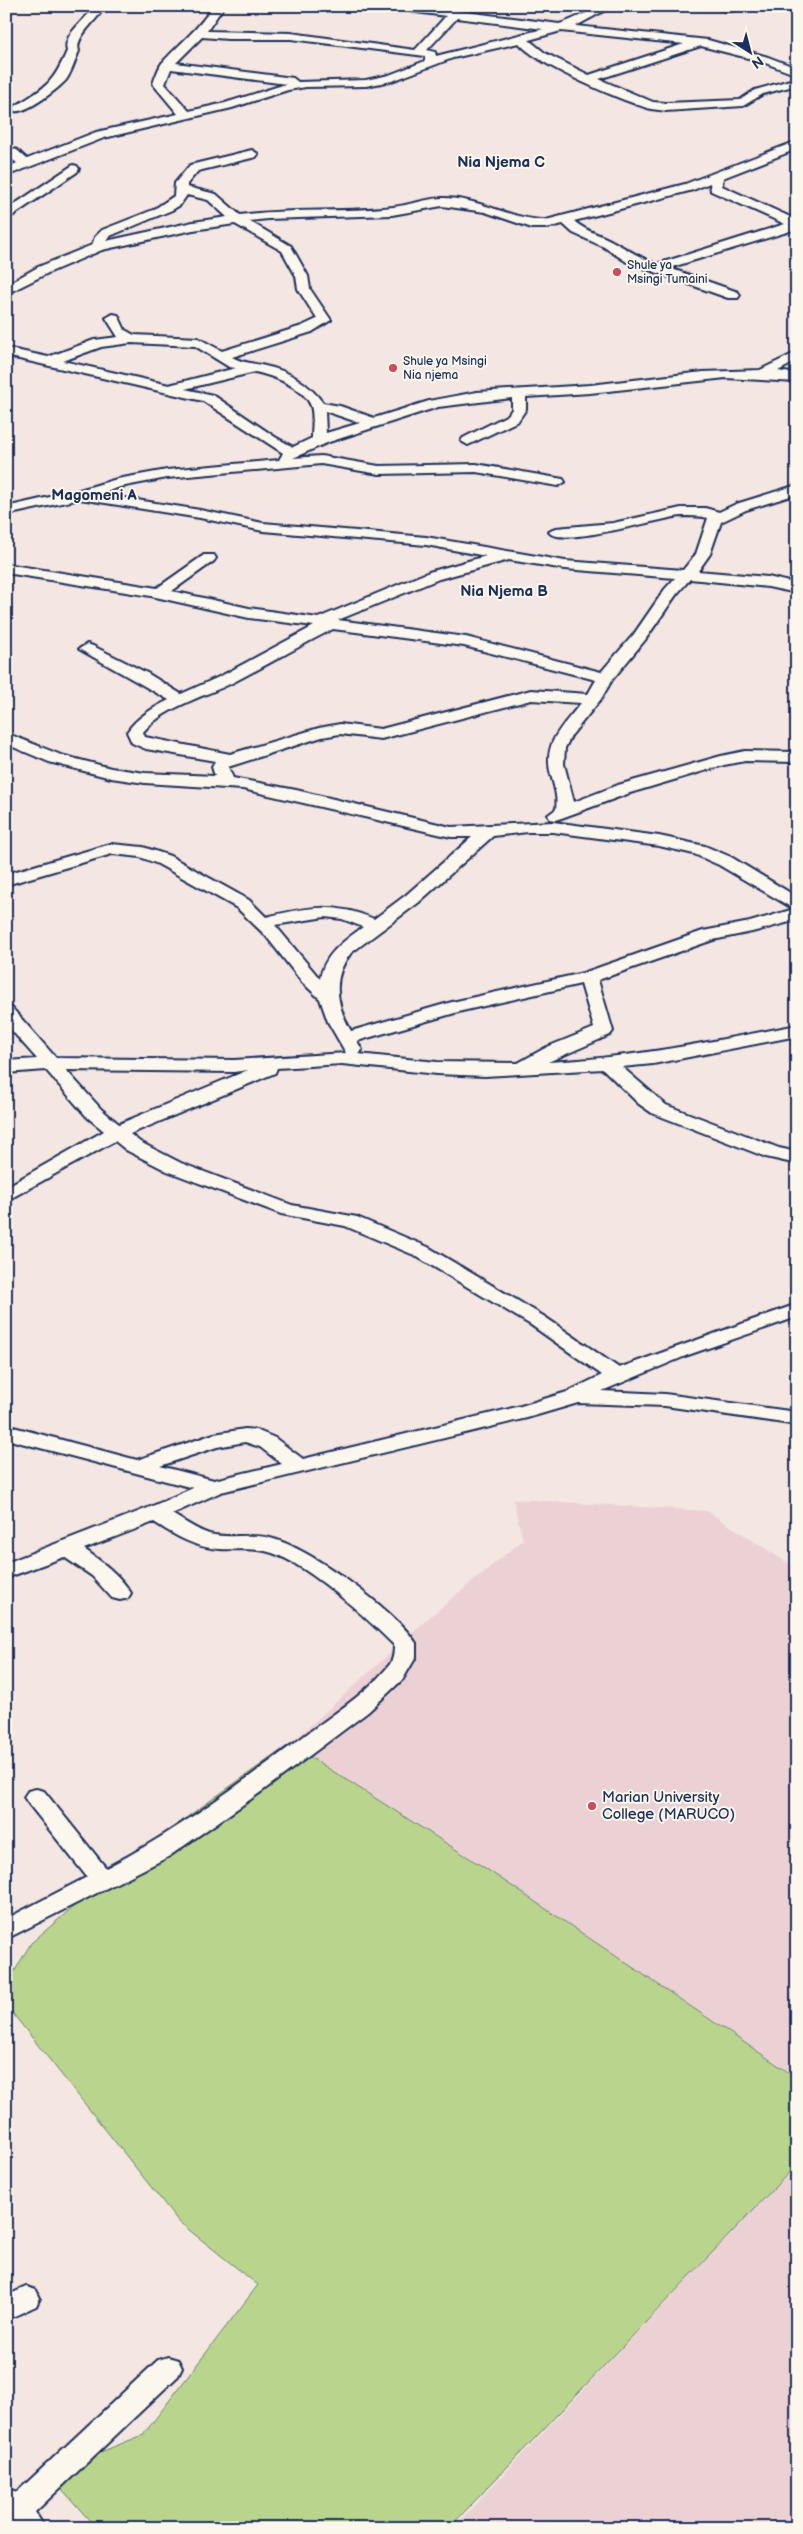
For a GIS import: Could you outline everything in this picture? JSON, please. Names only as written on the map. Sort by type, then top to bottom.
[{"type":"street","points":[[18,109],[50,89],[62,77],[73,51],[71,45],[74,38],[94,17],[100,6]]},
{"type":"street","points":[[186,115],[159,84],[166,65],[199,33],[219,6]]},
{"type":"street","points":[[393,6],[561,28],[704,42],[786,54]]},
{"type":"street","points":[[6,172],[91,137],[228,106],[286,87],[316,84],[372,83],[450,55],[561,28],[578,22],[608,6]]},
{"type":"street","points":[[717,6],[734,8]]},
{"type":"street","points":[[430,63],[431,54],[420,50],[454,14]]},
{"type":"street","points":[[199,33],[228,36],[291,36],[315,41],[411,52]]},
{"type":"street","points":[[522,39],[527,48],[588,79],[651,106],[743,103],[759,92],[797,81]]},
{"type":"street","points":[[588,79],[704,42],[764,59],[797,72]]},
{"type":"street","points":[[166,65],[316,84]]},
{"type":"street","points":[[6,290],[43,270],[98,247],[193,226],[290,213],[392,211],[442,202],[487,209],[532,224],[566,220],[608,206],[717,182],[797,145]]},
{"type":"street","points":[[6,151],[13,153],[26,165]]},
{"type":"street","points":[[98,247],[101,237],[106,232],[168,207],[179,200],[182,190],[180,186],[183,179],[194,168],[252,154]]},
{"type":"street","points":[[6,216],[73,169]]},
{"type":"street","points":[[717,182],[796,225]]},
{"type":"street","points":[[182,190],[212,197],[238,220],[287,249],[302,276],[304,289],[324,320],[307,329],[220,356]]},
{"type":"street","points":[[566,220],[577,230],[608,244],[632,259],[733,295]]},
{"type":"street","points":[[656,268],[796,225]]},
{"type":"street","points":[[113,318],[120,332],[131,339]]},
{"type":"street","points":[[48,362],[99,343],[131,339],[198,342],[234,364],[281,375],[295,382],[305,389],[318,406],[374,423]]},
{"type":"street","points":[[6,352],[192,393],[220,404],[289,458]]},
{"type":"street","points":[[766,372],[797,356]]},
{"type":"street","points":[[165,388],[253,368]]},
{"type":"street","points":[[289,458],[319,441],[456,399],[502,393],[519,394],[610,387],[670,378],[766,372],[797,378]]},
{"type":"street","points":[[468,441],[512,418],[518,409],[519,394]]},
{"type":"street","points":[[318,406],[319,441]]},
{"type":"street","points":[[6,511],[80,495],[117,483],[167,474],[289,458],[335,461],[379,470],[404,472],[468,468],[558,482]]},
{"type":"street","points":[[556,532],[620,526],[679,511],[700,511],[718,516],[797,489]]},
{"type":"street","points":[[80,495],[200,514],[263,527],[426,541],[565,565],[768,582],[797,589]]},
{"type":"street","points":[[564,812],[566,801],[556,764],[558,748],[564,735],[593,699],[605,678],[640,637],[670,592],[688,574],[703,554],[718,516]]},
{"type":"street","points":[[229,759],[191,750],[155,746],[138,740],[135,732],[138,728],[180,700],[234,676],[327,622],[482,561],[515,555]]},
{"type":"street","points":[[159,593],[209,558]]},
{"type":"street","points":[[6,568],[159,593],[249,613],[466,642],[514,656],[605,678]]},
{"type":"street","points":[[87,649],[141,676],[180,700]]},
{"type":"street","points":[[226,782],[220,767],[222,762],[333,730],[381,734],[531,695],[593,699]]},
{"type":"street","points":[[6,738],[23,747],[98,771],[142,778],[226,782],[269,789],[451,832],[488,833],[533,826],[640,838],[699,850],[725,860],[797,905]]},
{"type":"street","points":[[533,826],[624,789],[721,761],[745,756],[797,757]]},
{"type":"street","points":[[357,1058],[336,1022],[328,997],[329,977],[339,954],[412,899],[488,833]]},
{"type":"street","points":[[6,880],[111,849],[127,849],[164,860],[243,904],[263,923],[308,978],[328,997]]},
{"type":"street","points":[[263,923],[303,915],[332,912],[345,914],[375,926]]},
{"type":"street","points":[[346,1038],[458,1006],[588,977],[702,937],[752,927],[797,914]]},
{"type":"street","points":[[522,1069],[554,1051],[604,1031],[588,977]]},
{"type":"street","points":[[6,1012],[75,1093],[115,1133],[154,1158],[288,1210],[350,1221],[421,1251],[538,1321],[616,1376]]},
{"type":"street","points":[[6,1067],[51,1064],[234,1066],[324,1058],[357,1058],[437,1068],[522,1069],[608,1064],[680,1053],[797,1030]]},
{"type":"street","points":[[6,1195],[115,1133],[282,1063]]},
{"type":"street","points":[[608,1064],[646,1100],[659,1109],[772,1153],[796,1158]]},
{"type":"street","points":[[6,1571],[156,1513],[214,1487],[527,1411],[574,1397],[616,1376],[797,1310]]},
{"type":"street","points":[[574,1397],[610,1396],[665,1400],[797,1419]]},
{"type":"street","points":[[6,1432],[214,1487]]},
{"type":"street","points":[[138,1466],[211,1442],[241,1436],[255,1437],[265,1441],[300,1466]]},
{"type":"street","points":[[6,1930],[158,1851],[253,1786],[360,1706],[395,1674],[405,1657],[405,1643],[391,1628],[310,1564],[290,1552],[272,1545],[245,1542],[216,1542],[198,1537],[182,1531],[156,1513]]},
{"type":"street","points":[[67,1548],[100,1571],[120,1593]]},
{"type":"street","points":[[36,1797],[103,1880]]},
{"type":"street","points":[[18,2513],[168,2368]]},
{"type":"shaded area","name":"Marian University College (MARUCO)","points":[[513,1499],[707,1511],[797,1569],[797,2078],[485,1868],[290,1744],[432,1615],[523,1540]]},
{"type":"shaded area","points":[[797,2164],[797,2528],[453,2528],[617,2354]]},
{"type":"green space","points":[[290,1744],[485,1868],[797,2078],[797,2164],[449,2528],[96,2528],[48,2473],[143,2435],[258,2285],[179,2222],[6,2005],[6,1986],[31,1943],[135,1854]]},
{"type":"place","name":"Shule ya Msingi Tumaini","points":[[617,272]]},
{"type":"place","name":"Shule ya Msingi Nia njema","points":[[393,368]]},
{"type":"place","name":"Marian University College (MARUCO)","points":[[592,1806]]},
{"type":"district","name":"Nia Njema C","points":[[501,162]]},
{"type":"district","name":"Magomeni A","points":[[94,495]]},
{"type":"district","name":"Nia Njema B","points":[[504,591]]}]
